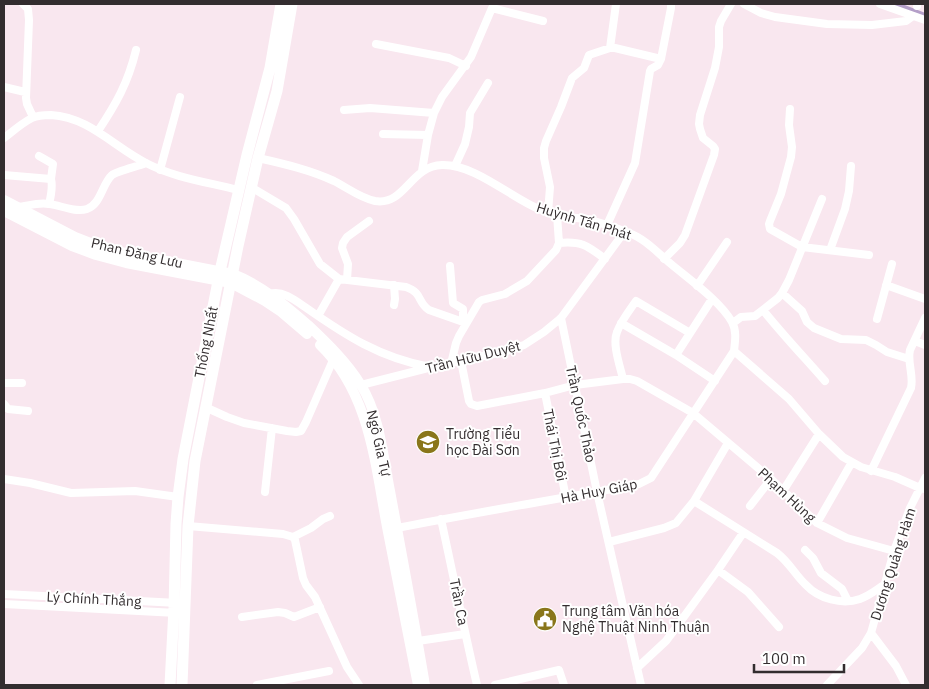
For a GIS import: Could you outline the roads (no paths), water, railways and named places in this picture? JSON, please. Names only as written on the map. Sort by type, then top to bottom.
[{"type":"main road","name":"Thống Nhất","points":[[170,685],[195,461],[251,187],[277,91],[284,19],[281,4]]},
{"type":"main road","name":"Thống Nhất","points":[[182,685],[176,524],[178,497],[189,427],[238,190],[284,19],[292,4]]},
{"type":"main road","points":[[247,155],[258,158]]},
{"type":"main road","name":"Phan Đăng Lưu","points":[[4,200],[75,237],[98,246],[219,276]]},
{"type":"main road","name":"Phan Đăng Lưu","points":[[4,211],[72,246],[96,255],[126,263],[219,276]]},
{"type":"main road","name":"Ngô Gia Tự","points":[[219,276],[248,280],[298,316],[341,358],[356,386],[373,449],[380,464],[414,642],[419,678],[425,685]]},
{"type":"main road","name":"Ngô Gia Tự","points":[[232,278],[280,312],[322,347],[356,386]]},
{"type":"main road","points":[[189,427],[201,430]]},
{"type":"main road","points":[[176,524],[188,526]]},
{"type":"street","points":[[23,4],[28,9],[29,20],[25,92],[27,104],[33,117]]},
{"type":"street","points":[[610,48],[616,4]]},
{"type":"street","points":[[607,225],[635,162],[650,71],[661,59],[671,4]]},
{"type":"street","points":[[664,258],[680,243],[685,235],[715,152],[713,146],[703,138],[699,124],[700,115],[716,68],[718,32],[721,21],[731,4]]},
{"type":"street","points":[[744,4],[775,18],[827,24],[872,25],[906,21],[913,16]]},
{"type":"street","points":[[880,4],[925,20]]},
{"type":"street","points":[[258,158],[297,167],[317,174],[337,182],[359,195],[377,201],[385,202],[395,198],[422,171],[434,113],[442,97],[471,57],[492,8],[543,21]]},
{"type":"street","points":[[376,44],[449,58],[466,66]]},
{"type":"street","points":[[548,213],[550,187],[544,158],[544,148],[572,78],[584,68],[589,55],[610,48],[661,59]]},
{"type":"street","points":[[98,131],[123,89],[136,50]]},
{"type":"street","points":[[454,166],[465,144],[470,113],[488,83]]},
{"type":"street","points":[[4,87],[25,92]]},
{"type":"street","points":[[160,170],[180,97]]},
{"type":"street","points":[[344,110],[376,108],[434,113]]},
{"type":"street","points":[[790,109],[791,157],[782,194],[770,221],[770,229],[802,247],[869,255]]},
{"type":"street","points":[[4,138],[33,117],[44,115],[69,118],[98,131],[146,163],[160,170],[175,176],[238,190]]},
{"type":"street","points":[[383,134],[428,135]]},
{"type":"street","points":[[39,156],[53,164],[49,204]]},
{"type":"street","points":[[18,207],[32,204],[49,204],[85,210],[90,208],[96,201],[112,175],[146,163]]},
{"type":"street","name":"Huỳnh Tấn Phát","points":[[422,171],[433,166],[443,165],[468,170],[548,213],[590,220],[625,231],[639,238],[697,286],[727,314],[733,323]]},
{"type":"street","points":[[830,250],[845,209],[851,166]]},
{"type":"street","points":[[4,175],[51,179]]},
{"type":"street","points":[[251,187],[286,208],[320,264],[339,279],[406,287],[418,293],[426,308],[432,312],[465,323]]},
{"type":"street","points":[[822,199],[782,293],[755,316],[741,317],[733,323],[735,334],[734,352],[789,399],[819,434],[843,457],[861,467],[895,477],[922,488]]},
{"type":"street","points":[[451,364],[456,343],[465,323],[479,302],[505,294],[527,281],[556,250],[559,243],[556,215]]},
{"type":"street","points":[[347,280],[348,264],[342,248],[343,243],[347,237],[369,221]]},
{"type":"street","name":"Trần Hữu Duyệt","points":[[356,386],[507,351],[524,345],[561,318],[625,231]]},
{"type":"street","points":[[697,286],[727,242]]},
{"type":"street","points":[[559,243],[579,243],[593,249],[605,259]]},
{"type":"street","points":[[877,319],[892,264]]},
{"type":"street","points":[[450,266],[453,303],[463,308],[465,323]]},
{"type":"street","points":[[318,316],[339,279]]},
{"type":"street","points":[[394,285],[394,305]]},
{"type":"street","points":[[886,285],[925,299]]},
{"type":"street","points":[[782,293],[802,311],[807,322],[814,328],[842,339],[866,340],[887,352],[909,359]]},
{"type":"street","points":[[270,294],[285,295],[338,330],[383,354],[432,367]]},
{"type":"street","points":[[676,355],[712,299]]},
{"type":"street","points":[[461,361],[469,401],[477,406],[623,378],[615,339],[621,323],[636,301],[690,334]]},
{"type":"street","points":[[763,310],[824,381]]},
{"type":"street","name":"Trần Quốc Thảo","points":[[561,318],[597,492],[641,685]]},
{"type":"street","points":[[871,470],[911,388],[910,350],[925,318]]},
{"type":"street","points":[[621,323],[676,355],[715,381]]},
{"type":"street","points":[[915,340],[925,345]]},
{"type":"street","name":"Hà Huy Giáp","points":[[392,529],[639,484],[651,478],[734,352]]},
{"type":"street","points":[[205,407],[244,423],[296,432],[300,431],[306,422],[333,360]]},
{"type":"street","name":"Phạm Hùng","points":[[623,378],[636,381],[693,413],[771,479],[817,523],[847,538],[894,551]]},
{"type":"street","points":[[4,383],[22,382]]},
{"type":"street","name":"Thái Thị Bôi","points":[[545,393],[566,498]]},
{"type":"street","points":[[4,404],[8,409],[28,411]]},
{"type":"street","points":[[265,492],[272,428]]},
{"type":"street","points":[[783,491],[819,434]]},
{"type":"street","points":[[609,542],[664,528],[676,523],[694,501],[728,443]]},
{"type":"street","points":[[817,523],[852,462]]},
{"type":"street","name":"Dương Quảng Hàm","points":[[827,685],[862,648],[871,633],[894,551],[910,508],[922,488],[925,478]]},
{"type":"street","points":[[4,479],[30,482],[71,493],[135,491],[178,497]]},
{"type":"street","points":[[750,506],[771,479]]},
{"type":"street","points":[[694,501],[785,559],[804,584],[821,596],[838,601],[861,599],[884,584]]},
{"type":"street","points":[[292,537],[311,528],[322,518],[330,516]]},
{"type":"street","name":"Trần Ca","points":[[441,519],[477,685]]},
{"type":"street","points":[[188,526],[283,534],[292,537],[295,540],[306,585],[315,596],[347,667],[359,685]]},
{"type":"street","points":[[637,668],[670,635],[718,570],[743,532]]},
{"type":"street","points":[[804,550],[813,558],[822,573],[842,589],[848,601]]},
{"type":"street","points":[[718,570],[748,592],[779,627]]},
{"type":"street","name":"Lý Chính Thắng","points":[[4,594],[48,596],[179,608]]},
{"type":"street","points":[[47,606],[48,596]]},
{"type":"street","name":"Lý Chính Thắng","points":[[4,604],[179,608]]},
{"type":"street","points":[[242,617],[278,612],[294,617],[320,606]]},
{"type":"street","points":[[871,633],[896,666],[906,685]]},
{"type":"street","points":[[414,642],[465,634]]},
{"type":"street","points":[[495,685],[559,670],[564,685]]},
{"type":"street","points":[[257,685],[329,671]]},
{"type":"waterway","points":[[894,4],[925,16]]},
{"type":"place","name":"Trường Tiểu học Đài Sơn","points":[[428,442]]},
{"type":"place","name":"Trung tâm Văn hóa Nghệ Thuật Ninh Thuận","points":[[545,619]]}]
